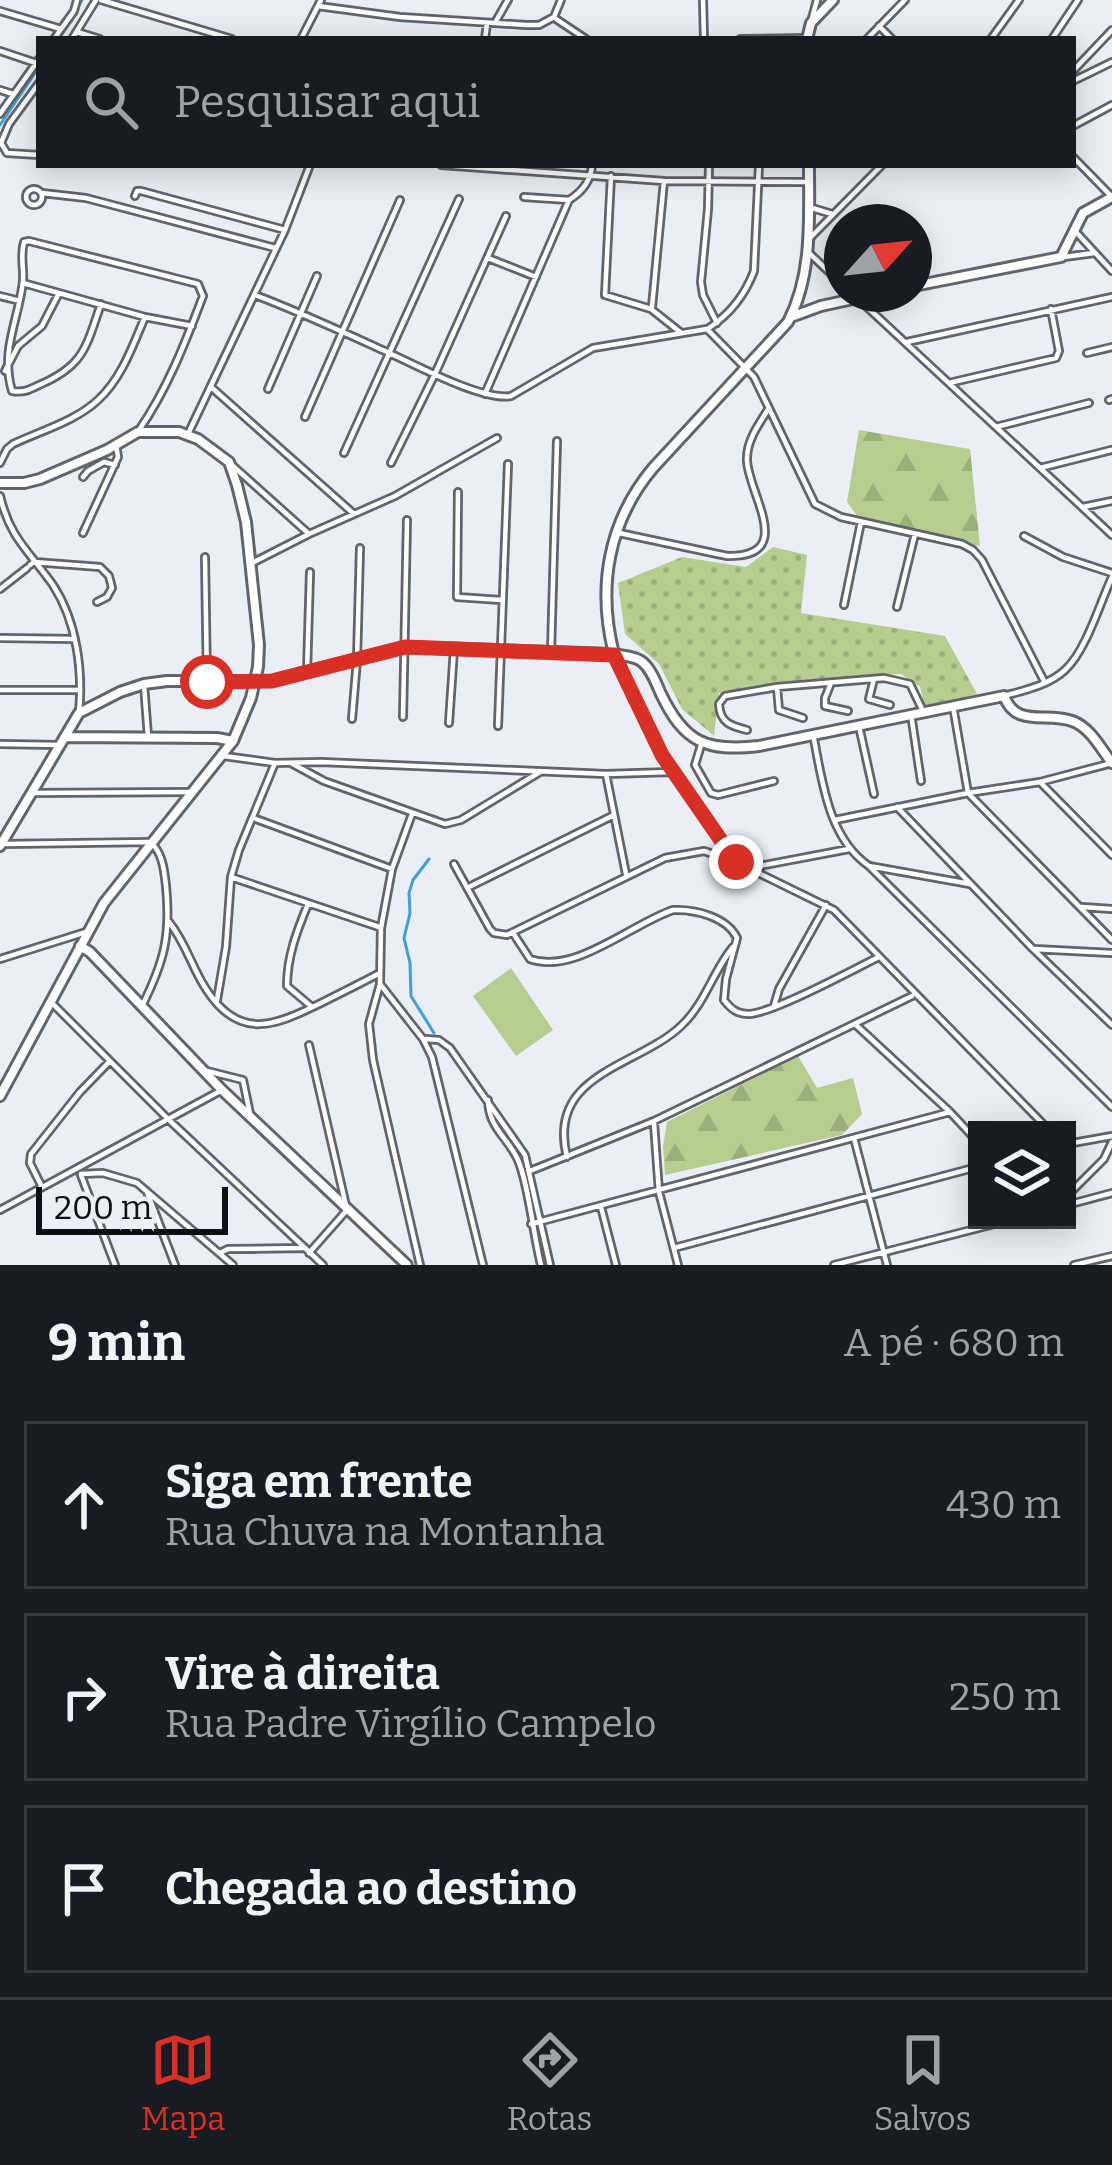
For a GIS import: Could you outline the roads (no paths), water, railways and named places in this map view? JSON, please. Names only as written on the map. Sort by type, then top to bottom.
[{"type":"street","points":[[56,36],[77,0]]},
{"type":"street","points":[[74,36],[99,0],[222,36]]},
{"type":"street","points":[[496,23],[508,0]]},
{"type":"street","points":[[303,36],[320,3],[400,17],[538,25],[554,17],[561,0]]},
{"type":"street","points":[[703,0],[704,36]]},
{"type":"street","points":[[808,36],[817,0]]},
{"type":"street","points":[[811,23],[833,0]]},
{"type":"street","points":[[869,36],[905,0]]},
{"type":"street","points":[[993,36],[1019,0]]},
{"type":"street","points":[[1054,36],[1078,0]]},
{"type":"street","points":[[0,10],[61,29]]},
{"type":"street","points":[[554,17],[582,36]]},
{"type":"street","points":[[485,36],[487,23]]},
{"type":"street","points":[[879,26],[889,36]]},
{"type":"street","points":[[190,36],[193,27]]},
{"type":"street","points":[[1076,68],[1112,30]]},
{"type":"street","points":[[77,32],[90,36]]},
{"type":"street","points":[[1076,79],[1105,61],[1098,45]]},
{"type":"street","points":[[0,51],[36,60]]},
{"type":"street","points":[[0,114],[36,63]]},
{"type":"street","points":[[36,87],[4,134],[2,147],[8,153],[36,155]]},
{"type":"street","points":[[0,90],[13,94]]},
{"type":"street","points":[[28,98],[36,100]]},
{"type":"street","points":[[1076,124],[1112,105]]},
{"type":"street","points":[[1061,257],[1083,213],[1112,197],[1076,160]]},
{"type":"street","points":[[188,434],[309,168]]},
{"type":"street","points":[[500,168],[664,181],[809,182]]},
{"type":"street","points":[[485,394],[568,200],[582,190],[592,168]]},
{"type":"street","points":[[709,168],[701,283],[717,323]]},
{"type":"street","points":[[255,295],[435,374],[485,394],[509,397],[593,349],[707,329],[717,323],[748,287],[754,271],[759,168]]},
{"type":"street","points":[[736,862],[672,772],[614,655],[605,598],[620,518],[646,477],[790,317],[801,290],[807,246],[809,168]]},
{"type":"street","points":[[843,204],[879,168]]},
{"type":"street","points":[[611,176],[605,295],[652,309],[682,334]]},
{"type":"street","points":[[652,309],[664,181]]},
{"type":"street","points":[[135,196],[141,191],[284,230]]},
{"type":"street","points":[[42,193],[86,197],[276,248]]},
{"type":"street","points":[[524,197],[568,200]]},
{"type":"street","points":[[344,453],[459,199]]},
{"type":"street","points":[[305,418],[400,200]]},
{"type":"street","points":[[808,207],[824,211]]},
{"type":"street","points":[[392,463],[506,216]]},
{"type":"street","points":[[807,246],[824,225]]},
{"type":"street","points":[[1074,230],[1111,268]]},
{"type":"street","points":[[0,483],[40,479],[138,432],[203,296],[198,284],[24,242],[23,283],[1,350],[12,392],[24,392],[70,369],[87,343],[101,304]]},
{"type":"street","points":[[807,246],[824,264]]},
{"type":"street","points":[[932,282],[1094,253]]},
{"type":"street","points":[[488,258],[536,277]]},
{"type":"street","points":[[268,388],[317,276]]},
{"type":"street","points":[[23,283],[192,326]]},
{"type":"street","points":[[5,379],[14,351],[42,326],[58,293]]},
{"type":"street","points":[[1,297],[16,300]]},
{"type":"street","points":[[905,343],[1112,297]]},
{"type":"street","points":[[790,317],[824,305]]},
{"type":"street","points":[[949,383],[1056,358],[1052,309]]},
{"type":"street","points":[[873,312],[1112,536]]},
{"type":"street","points":[[0,463],[13,444],[101,398],[121,369],[145,316]]},
{"type":"street","points":[[707,329],[747,367],[815,504],[861,522],[962,544],[982,560],[1045,683]]},
{"type":"street","points":[[1087,353],[1112,347]]},
{"type":"street","points":[[211,387],[354,514]]},
{"type":"street","points":[[996,427],[1089,403]]},
{"type":"street","points":[[616,532],[727,556],[756,549],[766,530],[747,461],[751,437],[769,408]]},
{"type":"street","points":[[138,432],[188,434],[229,462],[309,533]]},
{"type":"street","points":[[252,563],[395,496],[496,438]]},
{"type":"street","points":[[551,652],[557,441]]},
{"type":"street","points":[[82,533],[115,465],[116,445]]},
{"type":"street","points":[[1040,468],[1111,450]]},
{"type":"street","points":[[0,1096],[104,903],[224,756],[255,682],[259,645],[252,563],[229,462]]},
{"type":"street","points":[[83,477],[104,463],[115,465]]},
{"type":"street","points":[[498,727],[508,464]]},
{"type":"street","points":[[458,492],[457,597],[504,601]]},
{"type":"street","points":[[0,496],[31,565],[64,605],[75,639],[80,690],[79,713],[2,845]]},
{"type":"street","points":[[1083,507],[1112,501]]},
{"type":"street","points":[[403,717],[407,520]]},
{"type":"street","points":[[844,605],[861,522]]},
{"type":"street","points":[[897,607],[915,534]]},
{"type":"street","points":[[79,713],[144,684],[255,682],[405,647],[632,658],[645,664],[673,718],[702,742],[737,748],[859,726],[1004,696],[1045,683],[1075,660],[1112,575],[1024,536]]},
{"type":"street","points":[[352,719],[360,548]]},
{"type":"street","points":[[205,557],[207,682]]},
{"type":"street","points":[[0,589],[31,565],[100,567],[112,588],[97,602]]},
{"type":"street","points":[[308,672],[310,572]]},
{"type":"street","points":[[0,638],[75,639]]},
{"type":"street","points":[[448,723],[454,649]]},
{"type":"street","points":[[747,730],[723,720],[722,698],[732,693],[884,678],[910,684],[923,711]]},
{"type":"street","points":[[874,679],[869,698],[890,705]]},
{"type":"street","points":[[825,698],[831,683]]},
{"type":"street","points":[[144,684],[148,737]]},
{"type":"street","points":[[818,684],[828,709],[848,711]]},
{"type":"street","points":[[777,688],[780,711],[803,718]]},
{"type":"street","points":[[0,690],[80,690]]},
{"type":"street","points":[[835,820],[1110,765],[1078,723],[1018,715],[1004,696]]},
{"type":"street","points":[[953,706],[968,793],[1112,940]]},
{"type":"street","points":[[911,714],[921,781]]},
{"type":"street","points":[[859,726],[874,794]]},
{"type":"street","points":[[813,734],[826,797],[849,849],[1112,1108]]},
{"type":"street","points":[[0,744],[148,737],[233,741]]},
{"type":"street","points":[[702,742],[695,764],[711,794],[774,782]]},
{"type":"street","points":[[224,756],[275,764],[672,772]]},
{"type":"street","points":[[291,763],[324,781],[453,824],[539,772]]},
{"type":"street","points":[[217,1002],[231,877],[275,764]]},
{"type":"street","points":[[606,774],[627,875]]},
{"type":"street","points":[[1040,782],[1112,855]]},
{"type":"street","points":[[32,793],[192,792]]},
{"type":"street","points":[[897,807],[1112,1024]]},
{"type":"street","points":[[412,814],[392,869],[381,928],[380,984],[369,1038],[420,1265]]},
{"type":"street","points":[[467,888],[614,815]]},
{"type":"street","points":[[254,819],[392,869]]},
{"type":"street","points":[[704,851],[720,838]]},
{"type":"street","points":[[2,845],[151,842]]},
{"type":"street","points":[[142,1006],[162,961],[169,922],[162,859],[151,842]]},
{"type":"street","points":[[751,868],[849,849]]},
{"type":"street","points":[[454,864],[490,929],[501,934],[514,933],[664,858],[704,851],[751,868],[826,905],[1040,1121]]},
{"type":"street","points":[[869,866],[972,884]]},
{"type":"street","points":[[231,877],[381,928]]},
{"type":"street","points":[[308,904],[291,950],[287,986],[312,1007]]},
{"type":"street","points":[[774,1007],[779,989],[826,905]]},
{"type":"street","points":[[1079,907],[1112,909]]},
{"type":"street","points":[[514,933],[530,959],[548,963],[588,952],[673,910],[720,920],[732,928],[736,938],[724,989],[728,1006],[745,1013],[774,1007],[877,958]]},
{"type":"street","points":[[169,922],[217,1002],[240,1020],[257,1025],[282,1022],[380,973]]},
{"type":"street","points":[[0,959],[88,932]]},
{"type":"street","points":[[567,1157],[563,1136],[574,1101],[620,1061],[683,1025],[736,938]]},
{"type":"street","points":[[68,939],[89,952],[251,1119],[407,1265]]},
{"type":"street","points":[[1033,949],[1112,952]]},
{"type":"street","points":[[380,984],[423,1039],[441,1087],[483,1265]]},
{"type":"street","points":[[530,1171],[654,1121],[914,995]]},
{"type":"street","points":[[51,1002],[323,1265]]},
{"type":"street","points":[[855,1024],[968,1131]]},
{"type":"street","points":[[423,1039],[447,1044],[522,1151],[530,1171],[541,1265]]},
{"type":"street","points":[[308,1045],[347,1210]]},
{"type":"street","points":[[42,1188],[31,1154],[110,1061]]},
{"type":"street","points":[[202,1070],[244,1080],[251,1119]]},
{"type":"street","points":[[0,1210],[222,1090]]},
{"type":"street","points":[[488,1100],[491,1122],[520,1167],[550,1265]]},
{"type":"street","points":[[535,1223],[950,1112]]},
{"type":"street","points":[[654,1121],[659,1192],[679,1265]]},
{"type":"street","points":[[854,1138],[887,1265]]},
{"type":"street","points":[[1076,1143],[1112,1139]]},
{"type":"street","points":[[1076,1187],[1103,1159],[1112,1139]]},
{"type":"street","points":[[674,1248],[968,1169]]},
{"type":"street","points":[[80,1170],[145,1188],[233,1265]]},
{"type":"street","points":[[80,1170],[115,1265]]},
{"type":"street","points":[[145,1188],[175,1265]]},
{"type":"street","points":[[1076,1203],[1112,1193]]},
{"type":"street","points":[[601,1206],[616,1265]]},
{"type":"street","points":[[220,1253],[306,1250],[347,1210]]},
{"type":"street","points":[[834,1265],[975,1229]]},
{"type":"street","points":[[1074,1265],[1112,1256]]},
{"type":"waterway","points":[[60,36],[82,0]]},
{"type":"waterway","points":[[0,125],[36,71]]},
{"type":"waterway","points":[[429,859],[413,880],[404,938],[411,996],[434,1033]]},
{"type":"waterway","points":[[504,1132],[520,1155],[525,1173]]},
{"type":"waterway","points":[[535,1223],[545,1265]]}]
